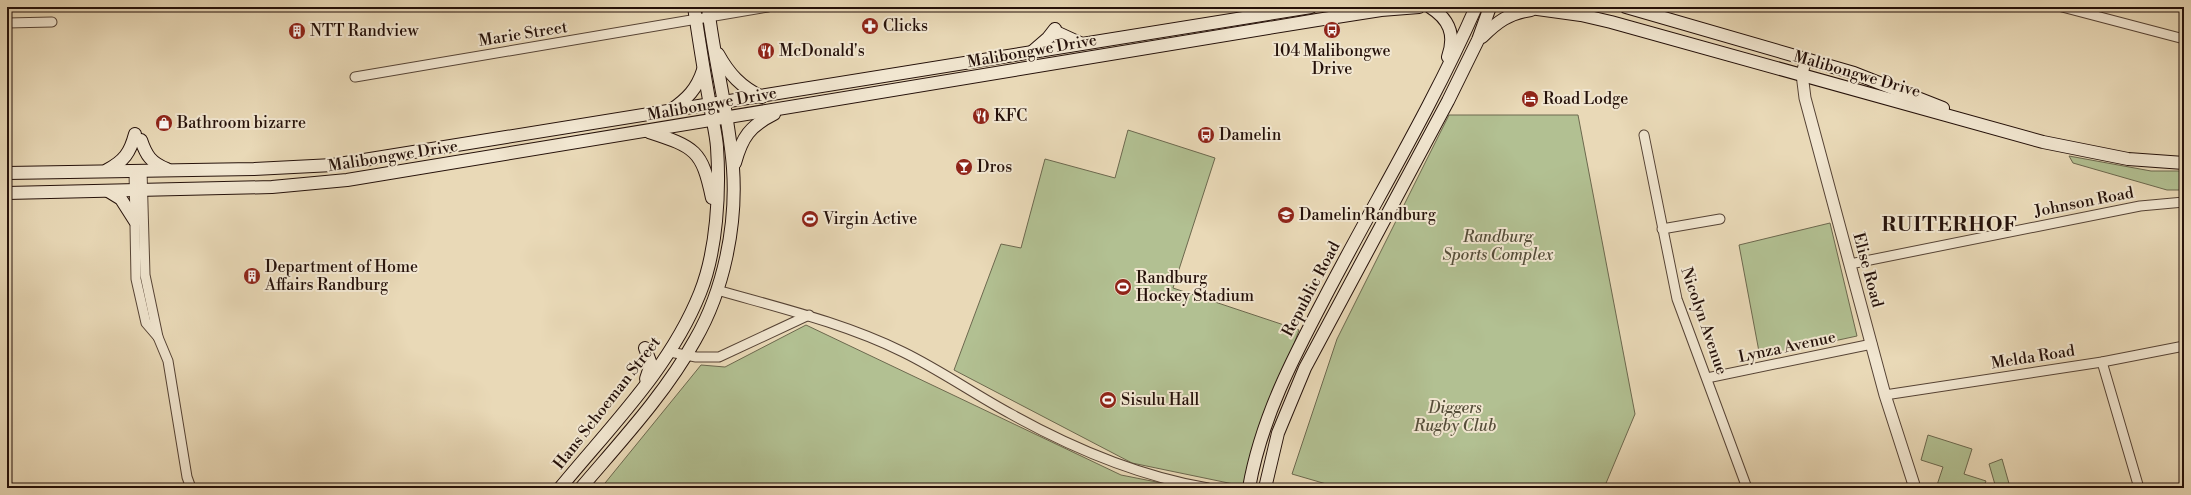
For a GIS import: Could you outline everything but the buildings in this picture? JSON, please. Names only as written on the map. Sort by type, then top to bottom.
[{"type":"main road","name":"Hans Schoeman Street","points":[[560,488],[643,388],[670,352],[701,292],[709,260],[716,215],[718,173],[716,145],[694,7]]},
{"type":"main road","name":"Malibongwe Drive","points":[[7,173],[104,172],[333,165],[762,97],[1030,53],[1081,43],[1311,7]]},
{"type":"main road","name":"Malibongwe Drive","points":[[7,193],[272,186],[347,180],[648,132],[1332,18],[1419,7]]},
{"type":"main road","points":[[1430,7],[1443,16],[1450,27],[1452,34],[1450,52],[1440,82]]},
{"type":"main road","name":"Republic Road","points":[[1249,486],[1267,422],[1293,358],[1440,82],[1476,7]]},
{"type":"main road","name":"Republic Road","points":[[1265,487],[1278,433],[1305,368],[1434,128],[1478,40],[1490,7]]},
{"type":"main road","name":"Malibongwe Drive","points":[[1522,7],[1604,20],[1802,74],[1919,109],[2088,153],[2144,162],[2184,163]]},
{"type":"main road","name":"Malibongwe Drive","points":[[1626,7],[1854,73],[1957,113],[2008,128],[2108,152],[2144,158],[2184,159]]},
{"type":"main road","points":[[1478,40],[1498,21],[1511,14],[1542,9]]},
{"type":"main road","name":"Hans Schoeman Street","points":[[581,488],[671,379],[706,319],[717,290],[730,232],[733,170],[708,12]]},
{"type":"main road","points":[[1030,53],[1056,30],[1081,43]]},
{"type":"main road","points":[[714,48],[735,79],[750,91],[762,97]]},
{"type":"main road","points":[[670,111],[693,92],[699,83],[704,68]]},
{"type":"main road","points":[[733,170],[743,139],[754,126],[784,109]]},
{"type":"main road","points":[[648,132],[684,145],[697,155],[706,169],[716,215]]},
{"type":"main road","points":[[104,172],[127,156],[138,137],[151,161],[168,170]]},
{"type":"main road","points":[[108,191],[121,198],[135,221]]},
{"type":"main road","points":[[643,388],[651,365],[645,348]]},
{"type":"street","name":"Marie Street","points":[[355,77],[696,20],[708,12],[768,7]]},
{"type":"street","points":[[2062,7],[2184,39]]},
{"type":"street","points":[[7,23],[52,22]]},
{"type":"street","name":"Elise Road","points":[[1806,58],[1802,74],[1805,98],[1885,395],[1915,488]]},
{"type":"street","name":"Nicolyn Avenue","points":[[1644,135],[1677,299],[1747,488]]},
{"type":"street","points":[[138,170],[145,274],[158,337],[168,361],[187,476],[191,488]]},
{"type":"street","points":[[139,189],[135,221],[136,279],[146,323],[158,337]]},
{"type":"street","name":"Johnson Road","points":[[1850,264],[2140,206],[2184,202]]},
{"type":"street","points":[[1662,229],[1720,219]]},
{"type":"street","points":[[717,290],[809,315],[858,331],[931,366],[1011,414],[1103,458],[1152,476],[1208,488]]},
{"type":"street","points":[[670,352],[708,357],[728,354],[809,315]]},
{"type":"street","name":"Lynza Avenue","points":[[1707,378],[1872,344]]},
{"type":"street","name":"Melda Road","points":[[1885,395],[2102,362],[2184,346]]},
{"type":"street","points":[[2102,362],[2139,488]]},
{"type":"green space","name":"Randburg Sports Complex","points":[[1449,115],[1578,115],[1635,414],[1604,488],[1340,488],[1292,474],[1337,339]]},
{"type":"green space","points":[[1128,130],[1215,158],[1173,288],[1299,330],[1243,486],[1132,463],[954,370],[1001,244],[1021,248],[1045,159],[1115,178]]},
{"type":"green space","points":[[2069,156],[2151,171],[2184,171],[2184,190],[2167,190],[2073,163]]},
{"type":"green space","points":[[1830,223],[1857,336],[1760,357],[1739,245]]},
{"type":"green space","points":[[806,325],[1121,475],[1187,488],[1126,488],[1124,485],[1104,488],[601,488],[701,365],[725,367]]},
{"type":"green space","points":[[1928,435],[1972,449],[1964,474],[1986,481],[1983,488],[1936,488],[1943,467],[1921,460]]},
{"type":"green space","points":[[2002,459],[2010,487],[1996,488],[1989,464]]},
{"type":"place","name":"Clicks","points":[[870,26]]},
{"type":"place","name":"104 Malibongwe Drive","points":[[1332,30]]},
{"type":"place","name":"NTT Randview","points":[[297,31]]},
{"type":"place","name":"McDonald's","points":[[766,51]]},
{"type":"place","name":"Road Lodge","points":[[1530,99]]},
{"type":"place","name":"KFC","points":[[981,116]]},
{"type":"place","name":"Bathroom bizarre","points":[[164,123]]},
{"type":"place","name":"Damelin","points":[[1206,135]]},
{"type":"place","name":"Dros","points":[[964,167]]},
{"type":"place","name":"Damelin Randburg","points":[[1286,215]]},
{"type":"place","name":"Virgin Active","points":[[810,219]]},
{"type":"place","name":"Department of Home Affairs Randburg","points":[[252,276]]},
{"type":"place","name":"Randburg Hockey Stadium","points":[[1123,287]]},
{"type":"place","name":"Sisulu Hall","points":[[1108,400]]},
{"type":"district","name":"RUITERHOF","points":[[1950,225]]},
{"type":"park label","name":"Diggers Rugby Club","points":[[1455,417]]}]
